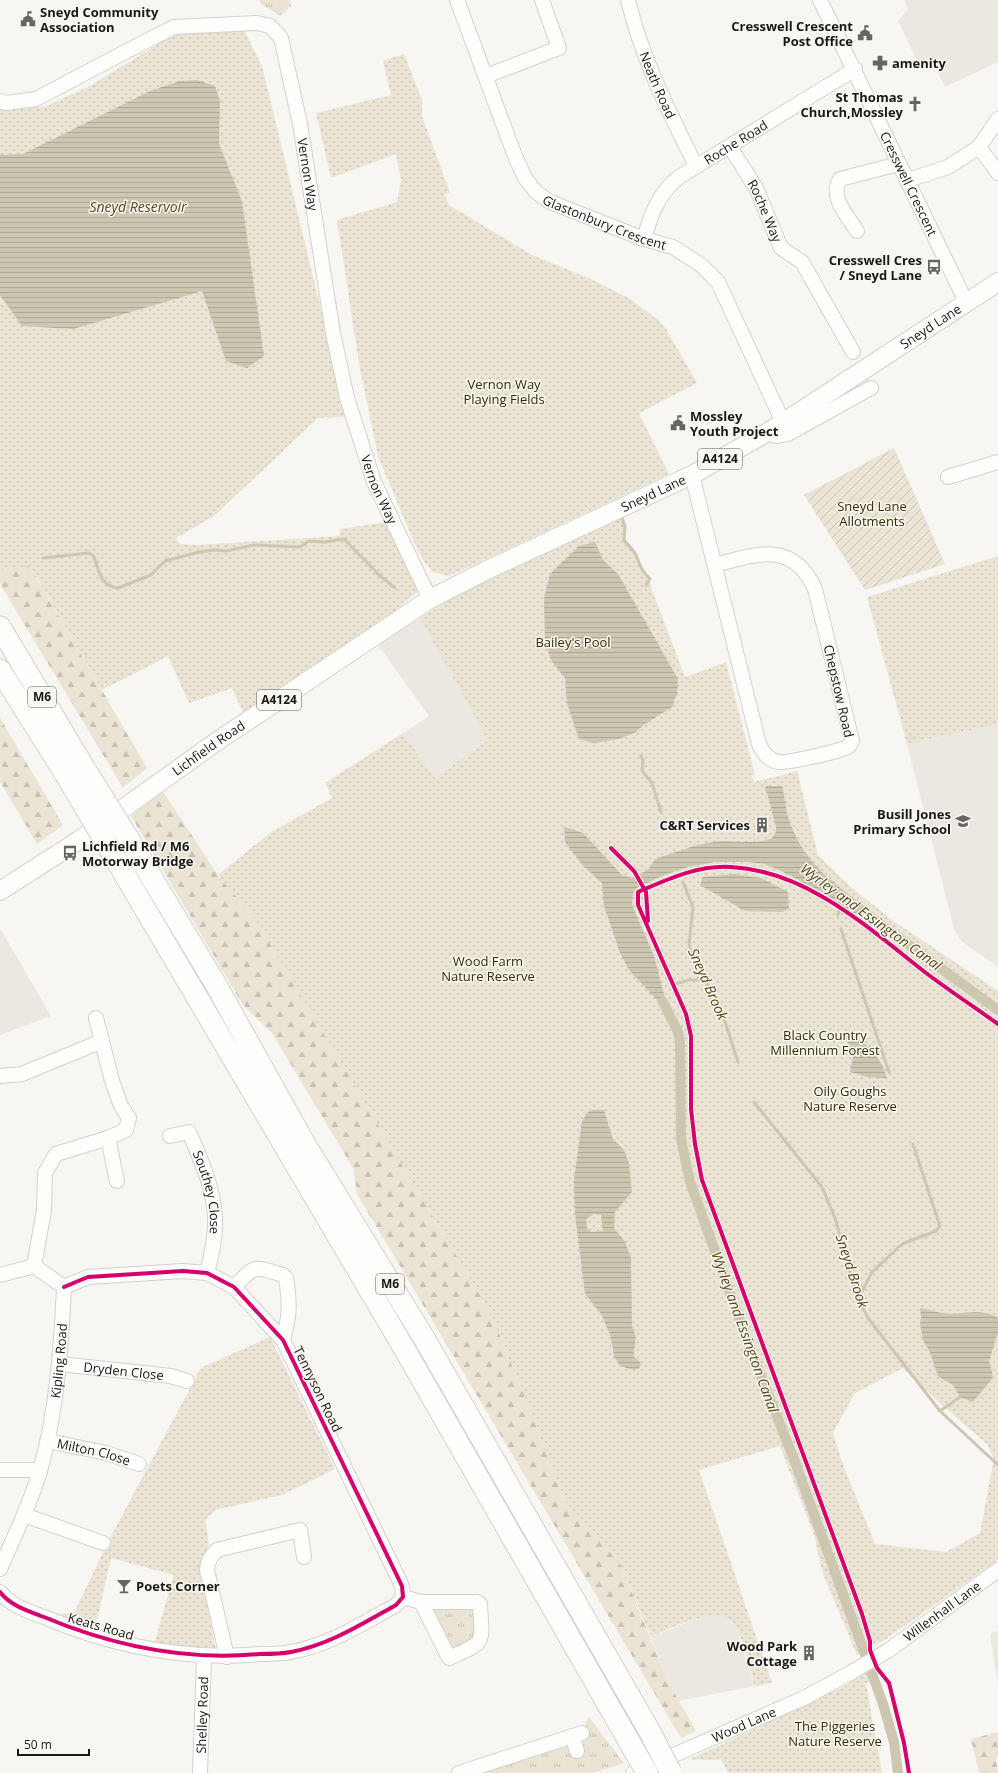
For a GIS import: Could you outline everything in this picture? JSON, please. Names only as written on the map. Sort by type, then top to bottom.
[{"type":"highway","name":"M6","points":[[0,627],[74,770],[112,853],[405,1350],[648,1773]]},
{"type":"highway","name":"M6","points":[[0,670],[74,770],[128,838],[215,983],[306,1146],[424,1338],[650,1732],[671,1773]]},
{"type":"main road","name":"Sneyd Lane","points":[[424,603],[487,570],[692,475],[768,432],[864,371],[998,282]]},
{"type":"main road","name":"Lichfield Road","points":[[0,891],[78,841],[213,744],[424,603]]},
{"type":"street","name":"Glastonbury Crescent","points":[[457,0],[515,156],[525,178],[536,192],[550,202],[644,239],[673,247],[701,265],[718,282],[783,422]]},
{"type":"street","points":[[486,76],[559,48],[542,0]]},
{"type":"street","name":"Neath Road","points":[[628,0],[647,64],[661,97],[696,166]]},
{"type":"street","name":"Cresswell Crescent","points":[[820,0],[855,69],[966,302]]},
{"type":"street","name":"Vernon Way","points":[[0,101],[6,103],[36,99],[174,27],[257,22],[270,26],[277,32],[281,38],[300,124],[333,333],[347,398],[374,482],[424,603]]},
{"type":"street","name":"Roche Road","points":[[644,239],[653,209],[668,185],[696,166],[730,147],[855,69]]},
{"type":"street","points":[[908,180],[948,167],[979,147],[998,119]]},
{"type":"street","name":"Roche Way","points":[[730,147],[756,188],[781,248],[802,262],[853,352]]},
{"type":"street","points":[[979,147],[998,173]]},
{"type":"street","points":[[857,231],[835,196],[835,186],[840,179],[899,164]]},
{"type":"street","points":[[768,432],[776,436],[788,434],[871,388]]},
{"type":"street","points":[[948,477],[998,462]]},
{"type":"street","name":"Chepstow Road","points":[[692,475],[762,752],[771,760],[779,762],[797,760],[840,750],[848,746],[852,741],[815,589],[806,572],[792,560],[768,553],[754,554],[715,565]]},
{"type":"street","points":[[34,1266],[44,1210],[45,1173],[50,1162],[56,1154],[60,1152],[108,1138],[126,1130],[129,1118],[119,1100],[96,1018]]},
{"type":"street","points":[[0,1076],[22,1074],[102,1041]]},
{"type":"street","name":"Southey Close","points":[[170,1136],[189,1132],[204,1170],[213,1204],[215,1223],[213,1246],[206,1273]]},
{"type":"street","points":[[108,1138],[117,1182]]},
{"type":"street","points":[[0,1275],[34,1266],[64,1287]]},
{"type":"street","name":"Tennyson Road","points":[[234,1288],[252,1269],[258,1268],[283,1275],[286,1278],[290,1303],[288,1323],[283,1340]]},
{"type":"street","name":"Tennyson Road","points":[[64,1287],[88,1277],[184,1271],[206,1273],[234,1288],[283,1340],[402,1586],[399,1601]]},
{"type":"street","name":"Kipling Road","points":[[40,1470],[48,1441],[60,1364],[64,1287]]},
{"type":"street","name":"Dryden Close","points":[[60,1364],[171,1376],[187,1381]]},
{"type":"street","name":"Milton Close","points":[[48,1441],[106,1453],[139,1464]]},
{"type":"street","points":[[0,1470],[40,1470],[24,1515],[0,1569]]},
{"type":"street","points":[[24,1515],[102,1542]]},
{"type":"street","points":[[227,1657],[206,1570],[208,1560],[211,1556],[217,1550],[300,1530],[304,1557]]},
{"type":"street","name":"Willenhall Lane","points":[[852,1672],[886,1651],[998,1570]]},
{"type":"street","name":"Keats Road","points":[[0,1592],[14,1605],[88,1634],[146,1648],[204,1657],[227,1657],[291,1652],[330,1641],[399,1601]]},
{"type":"street","points":[[399,1601],[477,1602],[480,1604],[482,1638],[477,1645],[449,1658],[421,1602]]},
{"type":"street","name":"Shelley Road","points":[[200,1773],[204,1657]]},
{"type":"street","name":"Wood Lane","points":[[633,1773],[804,1698],[852,1672]]},
{"type":"street","points":[[459,1773],[577,1735],[577,1751]]},
{"type":"shaded area","points":[[904,0],[998,0],[998,62],[945,87],[933,62],[920,67],[898,21],[908,9]]},
{"type":"shaded area","points":[[420,618],[489,740],[435,778],[403,733],[429,716],[378,645]]},
{"type":"shaded area","name":"Busill Jones Primary School","points":[[998,724],[998,967],[961,941],[954,929],[907,744]]},
{"type":"shaded area","points":[[0,928],[51,1016],[0,1035]]},
{"type":"shaded area","points":[[720,1615],[728,1617],[737,1629],[755,1686],[678,1701],[668,1682],[651,1637],[703,1616]]},
{"type":"shaded area","points":[[998,1630],[998,1686],[990,1634]]},
{"type":"green space","points":[[260,0],[290,0],[291,6],[280,16],[260,3]]},
{"type":"green space","points":[[242,26],[262,66],[347,417],[318,418],[214,516],[176,538],[180,544],[196,545],[340,536],[340,529],[387,522],[419,591],[355,643],[244,715],[232,688],[189,703],[168,656],[102,690],[30,566],[0,570],[0,108],[10,110],[46,106],[90,86],[179,31]]},
{"type":"green space","name":"Vernon Way Playing Fields","points":[[404,54],[422,100],[422,116],[450,193],[444,194],[449,205],[532,255],[591,279],[630,299],[659,321],[666,329],[697,383],[639,413],[669,474],[449,576],[433,572],[425,563],[413,540],[378,456],[360,369],[337,220],[397,202],[401,180],[396,154],[331,178],[316,113],[391,95],[383,61]]},
{"type":"green space","name":"Sneyd Lane Allotments","points":[[894,448],[945,564],[865,590],[804,495]]},
{"type":"green space","points":[[0,515],[147,768],[123,788],[0,584]]},
{"type":"green space","points":[[621,515],[625,527],[624,540],[635,553],[643,571],[650,579],[650,585],[685,677],[726,662],[755,775],[752,776],[754,782],[797,771],[818,855],[852,888],[892,920],[998,991],[998,1560],[886,1639],[857,1655],[823,1574],[814,1535],[780,1446],[699,1470],[772,1683],[755,1686],[740,1637],[734,1624],[727,1618],[707,1616],[694,1619],[651,1637],[621,1565],[563,1498],[535,1421],[499,1333],[483,1300],[256,920],[218,875],[270,833],[332,798],[325,783],[403,733],[435,778],[488,740],[420,618],[466,589]],"holes":[[[903,1368],[944,1407],[987,1444],[994,1459],[980,1533],[946,1552],[875,1544],[842,1462],[833,1433],[855,1393]]]},
{"type":"green space","points":[[998,556],[998,724],[907,744],[867,597]]},
{"type":"green space","points":[[0,718],[63,825],[37,844],[0,782]]},
{"type":"green space","points":[[162,790],[218,875],[256,920],[483,1300],[499,1333],[535,1421],[563,1498],[621,1565],[668,1682],[696,1731],[681,1738],[357,1194],[353,1168],[272,1033],[243,1005],[131,816]]},
{"type":"green space","points":[[270,1337],[335,1469],[282,1495],[215,1510],[205,1520],[209,1544],[201,1573],[216,1651],[154,1644],[174,1575],[111,1558],[95,1629],[60,1615],[75,1611],[110,1538],[201,1368]]},
{"type":"green space","points":[[461,1606],[473,1610],[478,1626],[476,1639],[456,1650],[448,1648],[428,1610],[433,1608]]},
{"type":"green space","name":"The Piggeries Nature Reserve","points":[[869,1671],[869,1682],[866,1684],[882,1773],[728,1773],[721,1759],[688,1760],[847,1685],[862,1673],[864,1675]]},
{"type":"green space","points":[[589,1717],[624,1763],[593,1773],[475,1773],[587,1737],[585,1723]]},
{"type":"green space","points":[[998,1732],[998,1755],[996,1760],[998,1773],[979,1773],[971,1739]]},
{"type":"water","name":"Sneyd Reservoir","points":[[197,80],[215,86],[220,101],[219,144],[242,201],[264,356],[247,368],[226,361],[202,291],[73,329],[22,326],[0,295],[0,155],[23,154],[150,91],[180,81]]},
{"type":"water","points":[[595,542],[603,560],[618,574],[678,679],[677,694],[672,707],[645,724],[636,732],[619,739],[594,743],[579,739],[567,703],[565,678],[551,660],[545,642],[544,599],[550,574],[579,546]]},
{"type":"water","points":[[765,786],[782,786],[788,817],[800,845],[808,857],[828,877],[863,905],[864,913],[855,914],[822,892],[779,870],[764,864],[749,862],[715,862],[688,867],[664,875],[638,887],[633,893],[632,905],[654,956],[669,1013],[629,970],[620,953],[604,906],[602,883],[583,866],[565,842],[564,827],[583,833],[622,875],[632,878],[649,869],[655,859],[691,847],[721,841],[758,842],[772,838],[776,832],[776,827]]},
{"type":"water","points":[[734,874],[761,878],[788,892],[789,909],[782,912],[745,911],[700,885],[703,877]]},
{"type":"water","points":[[849,1035],[868,1046],[878,1058],[887,1078],[867,1077],[850,1072],[853,1057],[847,1041]]},
{"type":"water","points":[[604,1110],[613,1139],[624,1150],[629,1164],[632,1192],[615,1212],[614,1228],[625,1242],[631,1258],[632,1326],[636,1338],[633,1356],[641,1363],[639,1369],[630,1369],[620,1366],[614,1356],[611,1337],[601,1314],[585,1294],[575,1214],[574,1180],[582,1121],[589,1111]],"holes":[[[594,1214],[601,1215],[603,1231],[591,1232],[587,1229],[586,1219]]]},
{"type":"water","points":[[920,1308],[947,1314],[969,1312],[987,1313],[998,1318],[998,1332],[989,1361],[993,1377],[973,1402],[960,1397],[953,1385],[938,1376],[930,1352],[923,1340],[920,1324]]},
{"type":"waterway","name":"Sneyd Brook","points":[[621,515],[625,527],[624,540],[635,553],[643,571],[650,579],[646,585]]},
{"type":"waterway","points":[[43,558],[89,553],[93,555],[103,580],[112,587],[118,588],[151,575],[165,561],[199,552],[215,550],[226,551],[254,545],[300,547],[309,541],[325,542],[344,539],[378,574],[395,588]]},
{"type":"waterway","name":"Sneyd Brook","points":[[641,756],[643,760],[642,771],[652,783],[661,812]]},
{"type":"waterway","name":"Sneyd Brook","points":[[683,882],[693,907],[689,945],[694,959],[723,1015],[738,1062]]},
{"type":"waterway","name":"Wyrley and Essington Canal","points":[[854,905],[998,1010]]},
{"type":"waterway","points":[[838,915],[839,909]]},
{"type":"waterway","points":[[841,929],[889,1072]]},
{"type":"waterway","points":[[675,984],[689,980],[705,980]]},
{"type":"waterway","name":"Wyrley and Essington Canal","points":[[663,1002],[678,1032],[680,1042],[681,1139],[690,1182],[751,1351],[795,1462],[883,1704],[894,1742],[898,1773]]},
{"type":"waterway","name":"Sneyd Brook","points":[[754,1102],[822,1187],[835,1218],[856,1293],[868,1318],[940,1411],[998,1465]]},
{"type":"waterway","points":[[859,1297],[872,1272],[902,1244],[936,1231],[940,1226],[913,1144]]},
{"type":"waterway","points":[[940,1411],[960,1397]]},
{"type":"cycle path","points":[[611,848],[634,871],[646,892],[648,921]]},
{"type":"cycle path","points":[[909,1773],[904,1743],[889,1683],[877,1668],[870,1650],[870,1641],[862,1614],[702,1180],[695,1144],[691,1109],[691,1036],[686,1014],[638,905],[638,892],[683,874],[707,868],[731,867],[759,871],[786,879],[811,890],[836,905],[882,938],[935,980],[998,1024]]},
{"type":"cycle path","points":[[0,1592],[4,1597],[20,1608],[96,1636],[150,1649],[177,1653],[232,1656],[287,1653],[305,1649],[345,1633],[396,1605],[403,1597],[402,1586],[283,1340],[234,1287],[207,1273],[183,1271],[88,1277],[64,1287]]},
{"type":"place","name":"Sneyd Community Association","points":[[28,19]]},
{"type":"place","name":"Cresswell Crescent Post Office","points":[[865,33]]},
{"type":"place","name":"amenity","points":[[880,63]]},
{"type":"place","name":"St Thomas Church,Mossley","points":[[915,104]]},
{"type":"place","name":"Cresswell Cres / Sneyd Lane","points":[[934,267]]},
{"type":"place","name":"Mossley Youth Project","points":[[678,423]]},
{"type":"place","name":"Busill Jones Primary School","points":[[963,821]]},
{"type":"place","name":"C&RT Services","points":[[762,825]]},
{"type":"place","name":"Lichfield Rd / M6 Motorway Bridge","points":[[70,853]]},
{"type":"place","name":"Poets Corner","points":[[124,1586]]},
{"type":"place","name":"Wood Park Cottage","points":[[809,1653]]},
{"type":"park label","name":"Bailey's Pool","points":[[573,642]]},
{"type":"park label","name":"Wood Farm Nature Reserve","points":[[488,968]]},
{"type":"park label","name":"Black Country Millennium Forest","points":[[825,1042]]},
{"type":"park label","name":"Oily Goughs Nature Reserve","points":[[850,1098]]}]
